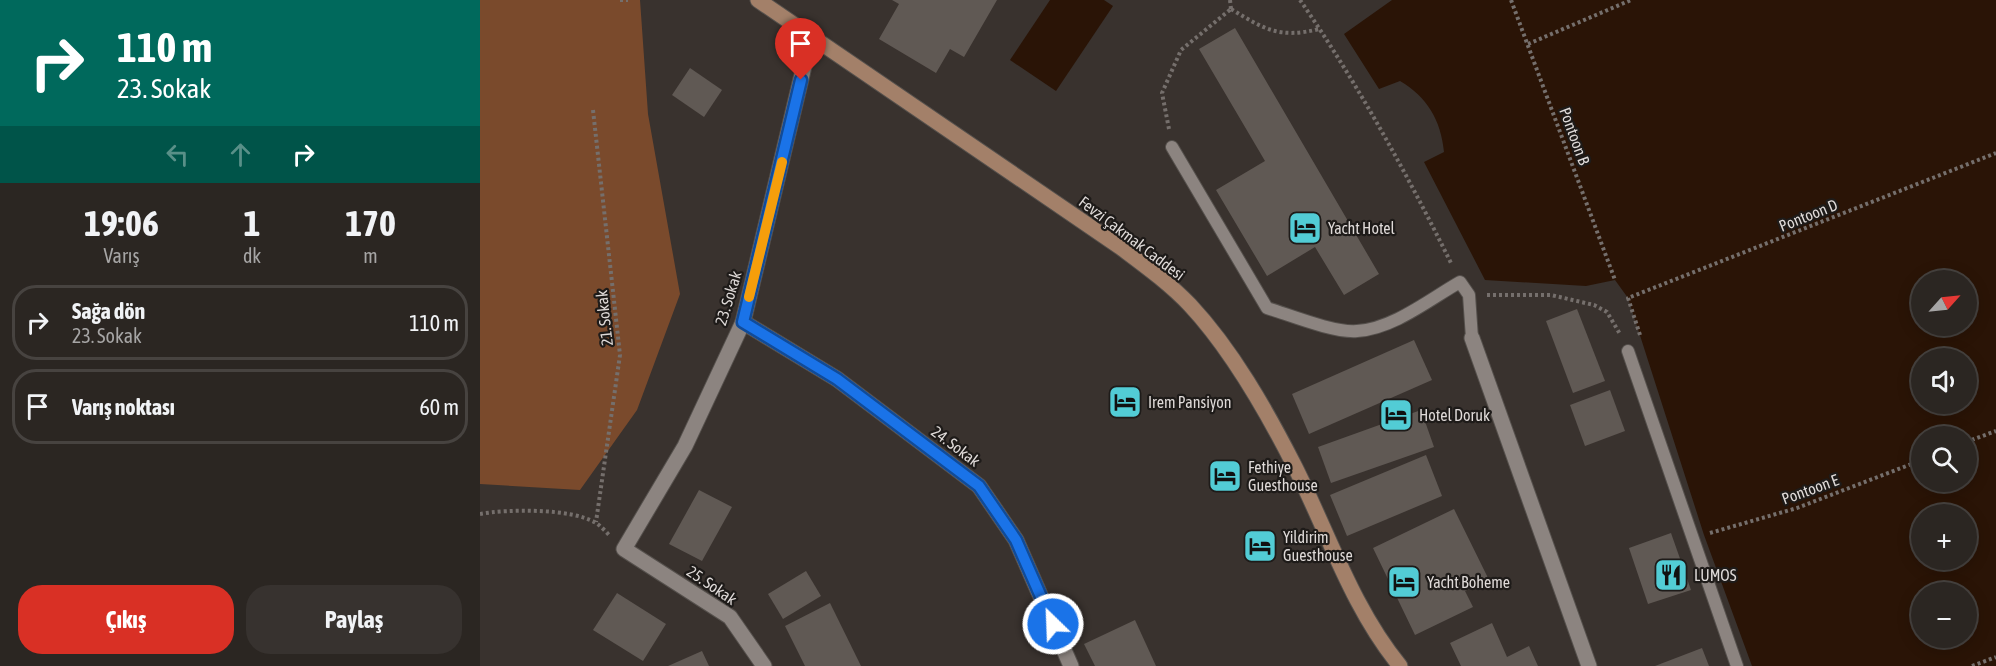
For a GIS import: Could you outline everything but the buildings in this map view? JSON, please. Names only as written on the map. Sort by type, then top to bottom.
[{"type":"street","name":"Fevzi Çakmak Caddesi","points":[[758,2],[1120,247],[1190,306],[1252,392],[1294,464],[1352,589],[1388,658],[1400,666]]},
{"type":"street","name":"23. Sokak","points":[[624,549],[685,446],[743,322],[811,37]]},
{"type":"street","name":"24. Sokak","points":[[743,322],[837,379],[979,486],[1016,540],[1071,666]]},
{"type":"street","points":[[1472,338],[1589,666]]},
{"type":"street","name":"25. Sokak","points":[[624,549],[730,617],[764,666]]},
{"type":"lane","points":[[1172,147],[1268,308],[1310,322],[1356,332],[1383,325],[1460,282],[1469,295],[1472,338]]},
{"type":"lane","points":[[1628,351],[1737,666]]},
{"type":"path","points":[[620,0],[628,0]]},
{"type":"path","points":[[1230,0],[1231,9]]},
{"type":"path","points":[[1300,0],[1320,29],[1413,187],[1460,282]]},
{"type":"path","name":"Pontoon B","points":[[1511,0],[1615,280]]},
{"type":"path","points":[[1528,44],[1631,0]]},
{"type":"path","points":[[1231,9],[1267,30],[1300,34],[1320,29]]},
{"type":"path","points":[[1172,147],[1162,93],[1181,50],[1231,9]]},
{"type":"path","name":"21. Sokak","points":[[593,110],[620,355],[596,522]]},
{"type":"path","name":"Pontoon D","points":[[1628,298],[1996,153]]},
{"type":"path","points":[[1469,295],[1551,295],[1594,305],[1607,312],[1628,351]]},
{"type":"path","points":[[1977,438],[1996,431]]},
{"type":"path","name":"Pontoon E","points":[[1704,535],[1797,508],[1911,464]]},
{"type":"path","points":[[480,514],[505,509],[553,512],[596,522],[624,549]]},
{"type":"path","points":[[1972,666],[1996,657]]},
{"type":"shaded area","points":[[480,0],[640,0],[648,114],[680,294],[637,410],[580,490],[480,484]]},
{"type":"shaded area","points":[[1050,0],[1104,0],[1113,6],[1056,91],[1010,60]]},
{"type":"shaded area","points":[[1392,0],[1996,0],[1996,666],[1752,666],[1704,535],[1628,298],[1615,280],[1586,286],[1485,280],[1424,162],[1444,152],[1440,130],[1431,110],[1418,94],[1400,81],[1379,89],[1344,34]]},
{"type":"slow traffic","points":[[749,297],[782,162]]},
{"type":"place","name":"Yacht Hotel","points":[[1305,228]]},
{"type":"place","name":"Irem Pansiyon","points":[[1125,402]]},
{"type":"place","name":"Hotel Doruk","points":[[1396,415]]},
{"type":"place","name":"Fethiye Guesthouse","points":[[1225,476]]},
{"type":"place","name":"Yildirim Guesthouse","points":[[1260,546]]},
{"type":"place","name":"LUMOS","points":[[1671,575]]},
{"type":"place","name":"Yacht Boheme","points":[[1404,582]]},
{"type":"route","points":[[801,80],[777,188],[743,322],[837,379],[979,486],[1016,540],[1053,624]]}]
